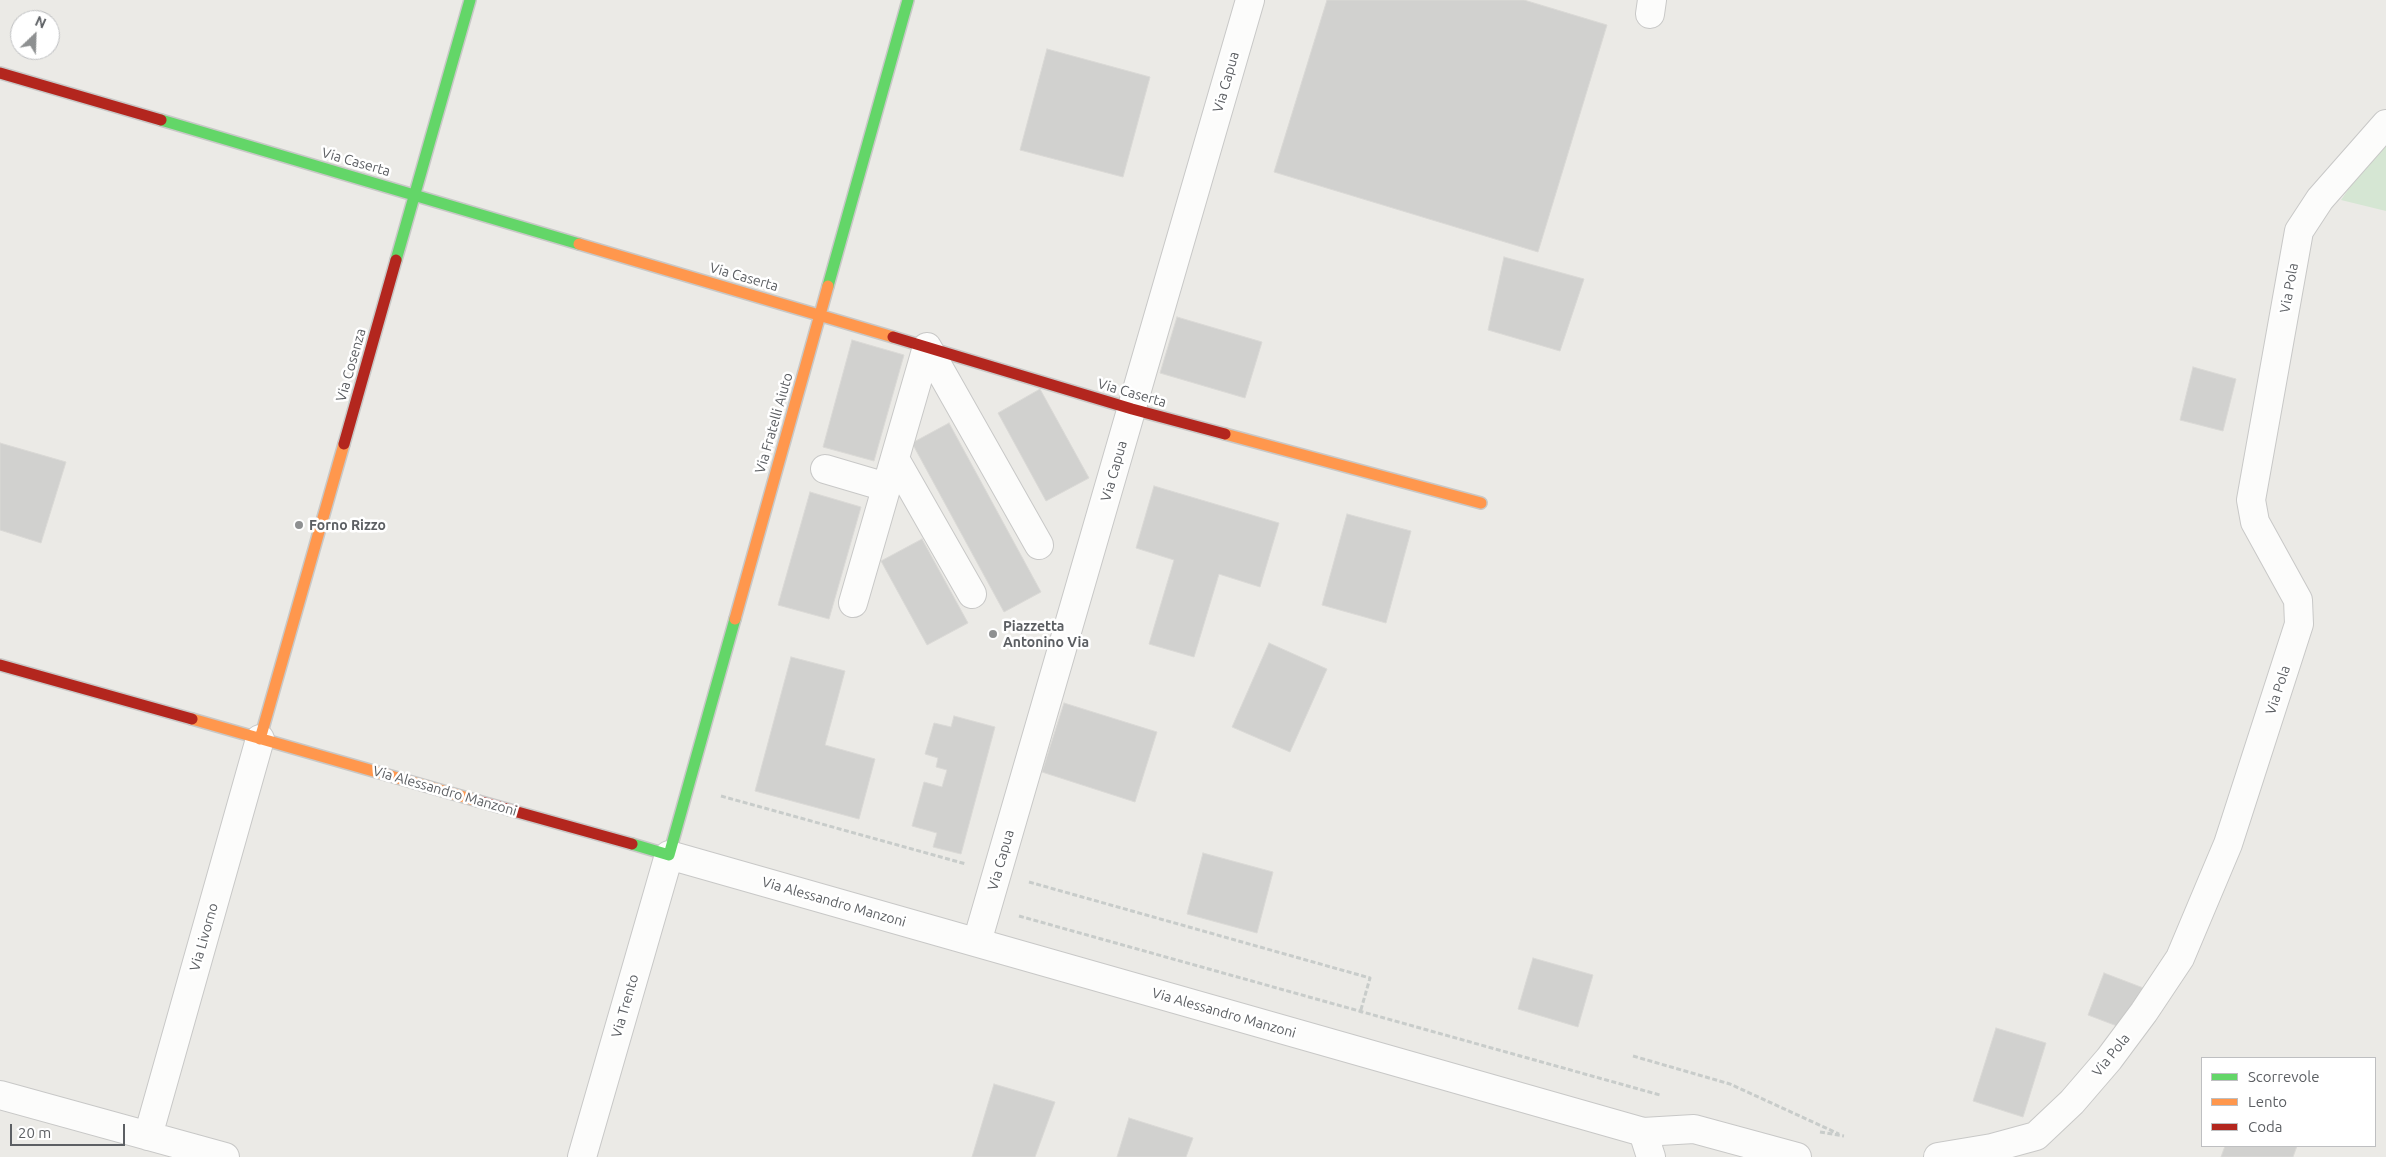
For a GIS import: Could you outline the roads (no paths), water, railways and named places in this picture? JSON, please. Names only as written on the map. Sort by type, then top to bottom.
[{"type":"main road","name":"Via Cosenza","points":[[260,739],[470,0]]},
{"type":"main road","name":"Via Fratelli Aiuto","points":[[669,855],[908,0]]},
{"type":"main road","name":"Via Caserta","points":[[0,73],[1132,409],[1481,503]]},
{"type":"main road","name":"Via Alessandro Manzoni","points":[[0,665],[669,855]]},
{"type":"street","name":"Via Capua","points":[[977,942],[1250,0]]},
{"type":"street","name":"Via Pola","points":[[1938,1157],[1992,1148],[2036,1136],[2072,1102],[2109,1059],[2144,1012],[2180,958],[2228,844],[2299,624],[2298,600],[2256,522],[2251,500],[2299,232],[2320,199],[2386,124]]},
{"type":"street","points":[[853,603],[927,347]]},
{"type":"street","points":[[927,347],[1039,545]]},
{"type":"street","points":[[895,459],[972,594]]},
{"type":"street","points":[[825,469],[886,487]]},
{"type":"street","name":"Via Livorno","points":[[148,1136],[260,739]]},
{"type":"street","name":"Via Alessandro Manzoni","points":[[669,855],[977,942],[1647,1144],[1694,1129],[1797,1157]]},
{"type":"street","name":"Via Trento","points":[[582,1157],[669,855]]},
{"type":"street","points":[[0,1095],[226,1157]]},
{"type":"place","name":"Forno Rizzo","points":[[299,525]]},
{"type":"place","name":"Piazzetta Antonino Via","points":[[993,634]]}]
